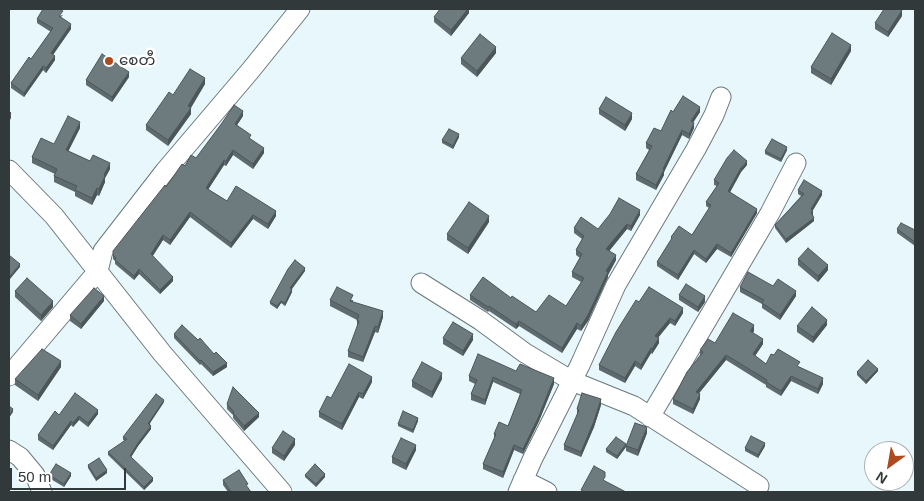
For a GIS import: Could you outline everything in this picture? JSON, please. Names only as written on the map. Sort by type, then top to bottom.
[{"type":"street","points":[[9,376],[98,272],[103,251],[165,171],[300,9]]},
{"type":"street","points":[[547,492],[521,486],[616,285],[696,149],[714,116],[721,97]]},
{"type":"street","points":[[650,416],[770,213],[796,163]]},
{"type":"street","points":[[9,170],[54,216],[162,353],[282,492]]},
{"type":"street","points":[[421,283],[480,320],[525,353],[572,381],[634,406],[759,486]]},
{"type":"street","points":[[9,450],[20,457],[35,475],[42,492]]},
{"type":"building","points":[[43,9],[59,9],[63,11],[59,16],[71,24],[51,53],[55,56],[46,68],[43,66],[24,93],[11,83],[53,28],[37,19]]},
{"type":"building","points":[[440,9],[468,9],[451,30],[434,17]]},
{"type":"building","points":[[884,9],[902,10],[888,32],[875,23]]},
{"type":"building","points":[[832,33],[851,45],[831,79],[811,67]]},
{"type":"building","points":[[480,34],[496,47],[477,71],[461,58]]},
{"type":"building","points":[[102,54],[129,72],[112,97],[86,80]]},
{"type":"building","points":[[190,69],[205,78],[188,106],[191,108],[168,140],[146,125],[169,92],[173,95]]},
{"type":"building","points":[[683,96],[700,107],[691,121],[694,123],[689,134],[682,130],[656,185],[636,174],[652,146],[646,143],[654,128],[661,131],[671,110],[673,112]]},
{"type":"building","points":[[606,97],[632,113],[625,125],[599,109]]},
{"type":"building","points":[[234,105],[243,111],[235,124],[251,135],[249,138],[264,148],[253,164],[233,150],[226,161],[224,160],[206,188],[227,201],[236,186],[276,211],[268,224],[253,215],[231,243],[190,212],[170,240],[163,235],[151,254],[173,277],[160,290],[139,269],[134,276],[115,260],[113,251],[165,185],[166,187],[182,164],[185,166],[191,155],[196,158]]},
{"type":"building","points":[[68,116],[80,122],[66,150],[90,161],[93,155],[110,163],[99,189],[97,188],[92,198],[75,190],[77,186],[54,176],[57,169],[32,157],[41,138],[54,144]]},
{"type":"building","points":[[449,129],[459,134],[453,146],[442,140]]},
{"type":"building","points":[[772,139],[787,147],[781,159],[765,151]]},
{"type":"building","points":[[734,150],[747,161],[728,191],[757,209],[731,253],[717,244],[706,259],[694,250],[678,275],[657,262],[679,226],[692,235],[711,205],[706,202],[719,183],[714,180]]},
{"type":"building","points":[[804,180],[822,191],[811,209],[814,218],[786,239],[775,225],[804,194],[798,190]]},
{"type":"building","points":[[619,198],[640,210],[631,226],[627,224],[606,249],[616,255],[606,271],[608,272],[588,315],[581,326],[577,323],[562,348],[519,321],[516,324],[470,295],[483,277],[511,298],[512,296],[536,312],[549,295],[566,306],[584,278],[572,272],[582,254],[576,250],[584,236],[574,228],[581,217],[598,229],[610,214]]},
{"type":"building","points":[[469,202],[489,216],[468,248],[447,234]]},
{"type":"building","points":[[901,223],[915,230],[915,242],[897,229]]},
{"type":"building","points":[[808,248],[828,265],[818,276],[798,259]]},
{"type":"building","points":[[9,255],[20,264],[10,276],[9,275]]},
{"type":"building","points":[[295,260],[305,268],[290,288],[292,289],[285,303],[281,301],[277,306],[270,302]]},
{"type":"building","points":[[748,272],[773,286],[778,279],[796,291],[780,315],[762,303],[764,300],[740,287]]},
{"type":"building","points":[[27,278],[53,301],[41,315],[15,291]]},
{"type":"building","points":[[686,284],[705,296],[698,307],[679,295]]},
{"type":"building","points":[[337,287],[353,295],[350,301],[383,311],[378,327],[375,326],[363,357],[348,351],[359,321],[357,321],[359,315],[330,300]]},
{"type":"building","points":[[649,287],[683,308],[675,321],[670,318],[655,336],[659,338],[641,365],[635,361],[625,378],[599,365],[616,332],[636,300],[639,302]]},
{"type":"building","points":[[94,288],[104,296],[81,324],[70,315]]},
{"type":"building","points":[[812,307],[827,320],[813,337],[797,326]]},
{"type":"building","points":[[733,313],[754,325],[750,331],[763,339],[753,354],[766,364],[771,354],[774,355],[778,349],[800,362],[797,366],[823,378],[818,389],[791,376],[781,391],[766,382],[767,380],[726,355],[696,392],[700,394],[693,409],[673,399],[687,372],[703,352],[700,350],[708,339],[715,343]]},
{"type":"building","points":[[453,322],[473,334],[463,351],[443,338]]},
{"type":"building","points":[[182,325],[198,340],[200,338],[214,354],[216,352],[227,363],[213,372],[174,334]]},
{"type":"building","points":[[42,349],[61,361],[38,395],[15,379]]},
{"type":"building","points":[[478,354],[516,371],[520,364],[554,378],[523,449],[514,445],[503,472],[483,464],[499,422],[508,426],[522,390],[493,377],[485,400],[471,394],[477,380],[469,376]]},
{"type":"building","points":[[868,360],[878,369],[866,381],[857,372]]},
{"type":"building","points":[[422,362],[442,373],[432,392],[412,381]]},
{"type":"building","points":[[349,364],[372,377],[363,394],[359,392],[342,424],[319,412],[327,396],[331,398]]},
{"type":"building","points":[[233,387],[259,413],[244,426],[227,404]]},
{"type":"building","points":[[75,393],[98,410],[88,423],[79,416],[73,423],[71,421],[53,446],[38,435],[55,411],[59,415]]},
{"type":"building","points":[[582,393],[601,399],[581,452],[564,445],[579,410],[577,409]]},
{"type":"building","points":[[156,394],[164,400],[148,424],[150,422],[149,425],[151,426],[130,456],[153,478],[144,487],[108,452],[127,439],[123,437]]},
{"type":"building","points":[[9,406],[13,409],[9,416]]},
{"type":"building","points":[[403,411],[418,418],[413,430],[398,424]]},
{"type":"building","points":[[635,423],[647,427],[638,450],[626,446]]},
{"type":"building","points":[[283,431],[295,439],[284,456],[272,448]]},
{"type":"building","points":[[751,436],[765,443],[758,455],[745,448]]},
{"type":"building","points":[[616,437],[626,444],[617,456],[606,449]]},
{"type":"building","points":[[401,438],[416,445],[406,464],[392,457]]},
{"type":"building","points":[[99,458],[107,470],[96,478],[88,465]]},
{"type":"building","points":[[56,464],[71,473],[64,484],[49,475]]},
{"type":"building","points":[[315,464],[325,474],[316,484],[305,475]]},
{"type":"building","points":[[594,466],[605,472],[603,480],[626,492],[585,492],[581,490]]},
{"type":"building","points":[[239,470],[251,492],[231,492],[223,480]]},
{"type":"place","name":"စေတီ","points":[[109,61]]}]
